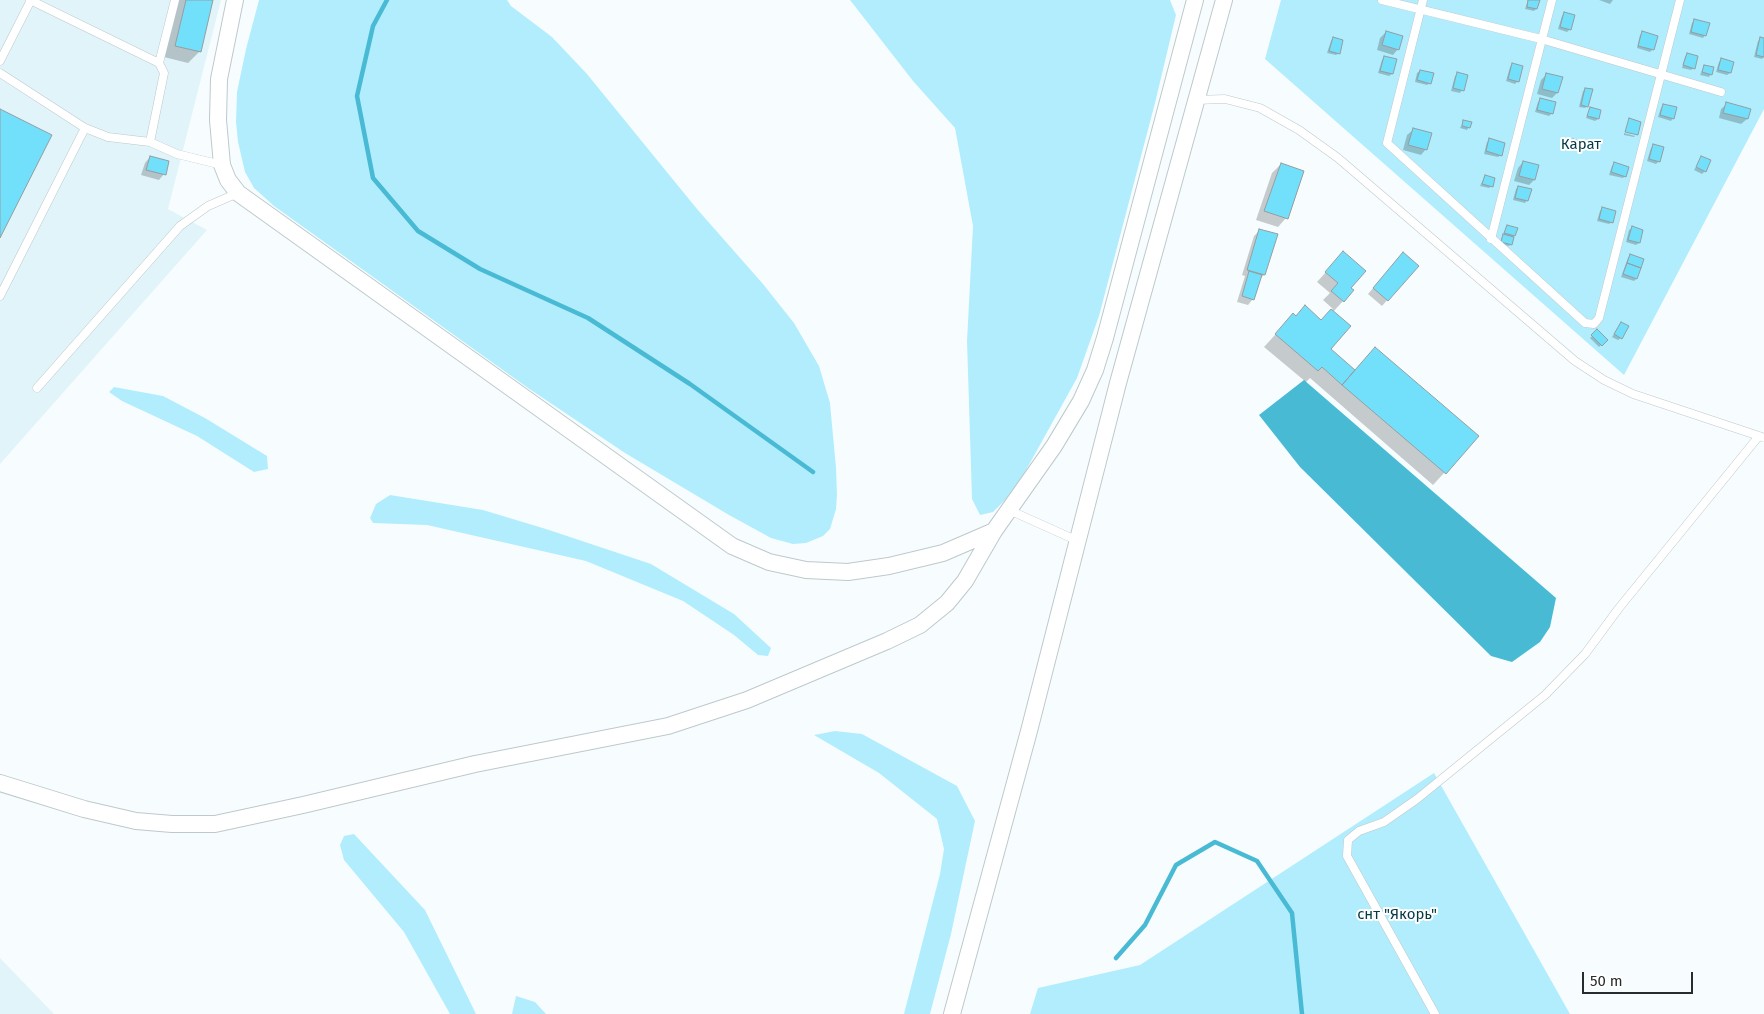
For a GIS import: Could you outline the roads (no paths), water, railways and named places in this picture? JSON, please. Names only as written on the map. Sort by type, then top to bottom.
[{"type":"street","points":[[235,0],[219,79],[218,120],[222,165],[228,180],[238,193],[732,546],[769,562],[806,570],[848,572],[889,566],[943,553],[994,531]]},
{"type":"street","points":[[0,782],[84,809],[136,821],[172,824],[215,824],[475,764],[668,726],[747,700],[887,641],[920,625],[947,603],[959,588],[994,531],[1054,446],[1082,401],[1095,370],[1195,0]]},
{"type":"street","points":[[952,1014],[1030,731],[1118,383],[1224,0]]},
{"type":"lane","points":[[0,61],[30,0],[159,63],[164,73],[150,142]]},
{"type":"lane","points":[[159,63],[175,0]]},
{"type":"lane","points":[[1382,0],[1542,40],[1720,92]]},
{"type":"lane","points":[[1423,0],[1387,143],[1585,323],[1594,324],[1599,318],[1680,0]]},
{"type":"lane","points":[[1491,239],[1552,0]]},
{"type":"lane","points":[[0,73],[85,128],[108,138],[150,142],[177,154],[222,165]]},
{"type":"lane","points":[[1195,100],[1225,99],[1260,108],[1299,130],[1338,158],[1575,361],[1604,380],[1633,394],[1762,437],[1619,608],[1584,654],[1544,695],[1417,799],[1384,822],[1359,832],[1348,840],[1347,856],[1435,1014]]},
{"type":"lane","points":[[0,296],[85,128]]},
{"type":"lane","points":[[37,388],[180,226],[208,206],[238,193]]},
{"type":"lane","points":[[1009,510],[1078,541]]},
{"type":"waterway","points":[[387,0],[373,26],[357,96],[373,178],[418,231],[480,269],[588,318],[690,384],[813,472]]},
{"type":"waterway","points":[[1116,958],[1145,925],[1176,865],[1215,842],[1257,861],[1292,913],[1302,1014]]},
{"type":"park label","name":"Карат","points":[[1581,145]]},
{"type":"park label","name":"снт \"Якорь\"","points":[[1397,915]]}]
